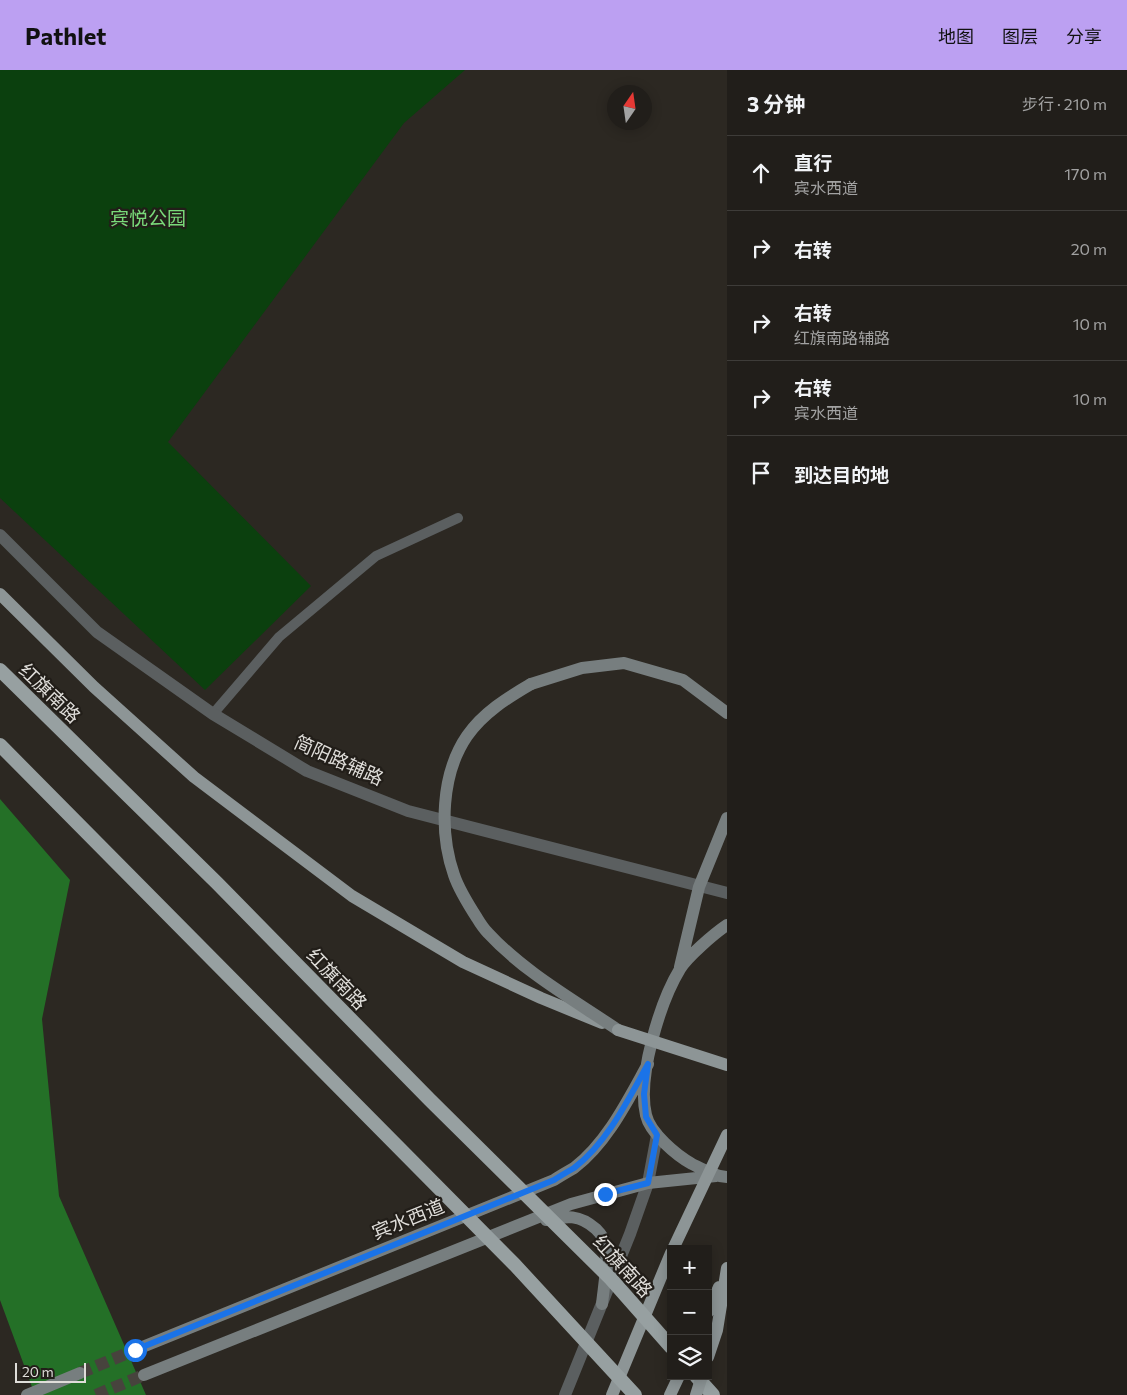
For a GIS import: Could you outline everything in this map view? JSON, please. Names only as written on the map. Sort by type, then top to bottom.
[{"type":"highway","name":"红旗南路","points":[[0,670],[217,883],[430,1100],[611,1279],[667,1342]]},
{"type":"highway","points":[[0,746],[515,1265],[635,1395]]},
{"type":"highway","points":[[700,1380],[713,1395]]},
{"type":"main road","points":[[0,594],[94,687],[194,776],[352,896],[463,962],[541,998],[618,1030],[727,1065]]},
{"type":"main road","points":[[618,1030],[534,973],[513,956],[487,932],[467,903],[454,874],[446,838],[445,798],[450,772],[466,737],[482,719],[506,699],[531,684],[582,668],[624,663],[683,680],[727,714]]},
{"type":"main road","points":[[722,1177],[681,1158],[657,1135],[646,1117],[644,1094],[656,1026],[680,967],[699,887],[727,818]]},
{"type":"main road","points":[[680,967],[715,932],[727,925]]},
{"type":"main road","name":"宾水西道","points":[[135,1350],[554,1180],[574,1167],[601,1140],[622,1112],[648,1064]]},
{"type":"main road","points":[[675,1245],[727,1135]]},
{"type":"main road","points":[[144,1376],[570,1204],[648,1183],[722,1177]]},
{"type":"main road","points":[[526,1222],[564,1217],[579,1218],[588,1222],[600,1233],[606,1244],[602,1304]]},
{"type":"main road","name":"红旗南路","points":[[612,1395],[667,1264]]},
{"type":"main road","points":[[712,1303],[727,1268]]},
{"type":"main road","points":[[712,1345],[717,1330],[727,1268]]},
{"type":"main road","points":[[27,1395],[80,1373]]},
{"type":"main road","points":[[670,1395],[677,1380]]},
{"type":"main road","points":[[696,1395],[701,1380]]},
{"type":"street","name":"简阳路辅路","points":[[0,534],[97,632],[213,714],[307,770],[408,811],[727,894]]},
{"type":"street","points":[[565,1395],[630,1234],[648,1183],[657,1135]]},
{"type":"lane","points":[[213,714],[279,637],[376,556],[458,518]]},
{"type":"green space","name":"宾悦公园","points":[[0,70],[465,70],[404,123],[168,442],[311,586],[205,690],[0,498]]},
{"type":"green space","points":[[0,799],[70,880],[42,1019],[59,1196],[146,1395],[35,1395],[0,1300]]},
{"type":"tunnel","points":[[80,1373],[135,1350]]},
{"type":"tunnel","points":[[96,1395],[144,1375]]},
{"type":"route","points":[[135,1350],[554,1180],[574,1167],[601,1140],[622,1112],[648,1064],[644,1094],[646,1117],[657,1135],[648,1183],[605,1194]]}]
